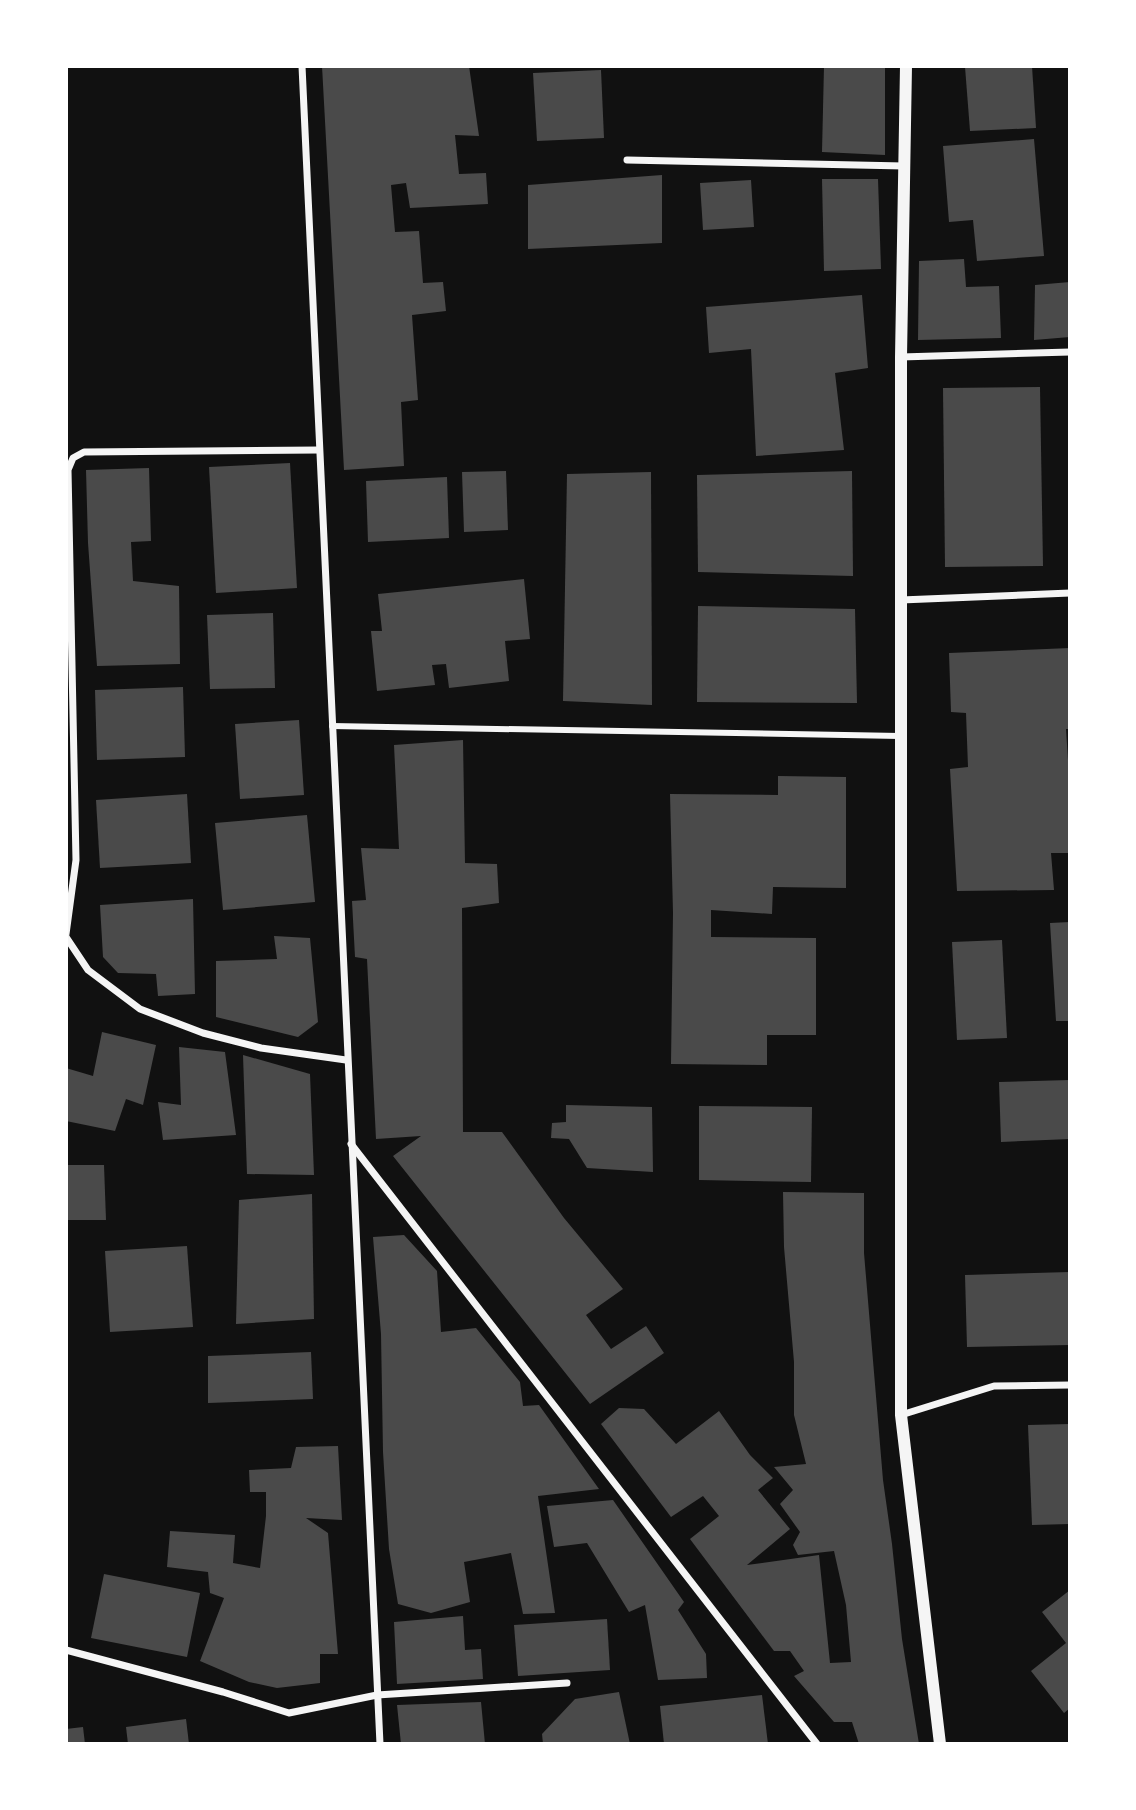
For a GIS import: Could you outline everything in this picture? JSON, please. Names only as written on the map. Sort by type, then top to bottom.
[{"type":"street","points":[[302,66],[346,1060],[380,1744]]},
{"type":"street","points":[[906,66],[901,357],[901,1415],[940,1744]]},
{"type":"street","points":[[627,160],[905,166]]},
{"type":"street","points":[[901,357],[1069,352]]},
{"type":"street","points":[[319,450],[84,452],[73,458],[68,470],[76,860],[66,935],[88,970],[140,1009],[203,1033],[261,1048],[346,1060]]},
{"type":"street","points":[[901,600],[1069,593]]},
{"type":"street","points":[[332,726],[901,736]]},
{"type":"street","points":[[350,1143],[817,1744]]},
{"type":"street","points":[[901,1415],[995,1386],[1069,1385]]},
{"type":"street","points":[[66,1650],[223,1692],[289,1713],[377,1695],[567,1683]]},
{"type":"building","points":[[322,66],[469,66],[479,136],[455,135],[459,174],[486,173],[488,204],[410,208],[406,183],[391,185],[395,232],[419,231],[423,283],[443,282],[446,311],[412,315],[418,400],[401,402],[404,466],[344,470]]},
{"type":"building","points":[[824,66],[885,66],[885,155],[822,152]]},
{"type":"building","points":[[1032,66],[1036,128],[970,131],[965,67]]},
{"type":"building","points":[[601,70],[604,138],[537,141],[533,73]]},
{"type":"building","points":[[1034,139],[1044,256],[977,261],[973,220],[949,222],[943,146]]},
{"type":"building","points":[[662,175],[662,243],[528,249],[528,185]]},
{"type":"building","points":[[822,179],[878,179],[881,269],[824,271]]},
{"type":"building","points":[[751,180],[754,227],[703,230],[700,183]]},
{"type":"building","points":[[964,259],[966,287],[999,286],[1001,338],[918,340],[919,261]]},
{"type":"building","points":[[1070,282],[1070,337],[1034,340],[1035,285]]},
{"type":"building","points":[[862,295],[868,368],[835,373],[844,450],[756,456],[751,349],[709,353],[706,307]]},
{"type":"building","points":[[1040,387],[1043,566],[945,567],[943,388]]},
{"type":"building","points":[[290,463],[297,588],[216,593],[209,467]]},
{"type":"building","points":[[149,468],[151,541],[131,542],[133,581],[179,586],[180,664],[97,666],[86,470]]},
{"type":"building","points":[[506,471],[508,530],[464,532],[462,472]]},
{"type":"building","points":[[852,471],[853,576],[698,572],[697,475]]},
{"type":"building","points":[[651,472],[652,705],[563,701],[567,474]]},
{"type":"building","points":[[447,477],[449,538],[368,542],[366,481]]},
{"type":"building","points":[[524,579],[530,639],[505,641],[509,681],[449,688],[446,664],[432,665],[435,685],[377,691],[371,631],[382,631],[378,594]]},
{"type":"building","points":[[698,606],[855,609],[857,703],[697,702]]},
{"type":"building","points":[[273,613],[275,688],[210,689],[207,615]]},
{"type":"building","points":[[1070,648],[1070,729],[1066,729],[1070,853],[1051,853],[1054,890],[957,891],[950,769],[968,767],[966,713],[951,712],[949,653]]},
{"type":"building","points":[[183,687],[185,757],[97,760],[95,690]]},
{"type":"building","points":[[299,720],[304,795],[240,799],[235,724]]},
{"type":"building","points":[[463,740],[465,863],[497,864],[499,903],[462,908],[463,1132],[502,1132],[564,1218],[623,1289],[586,1315],[611,1349],[646,1326],[664,1353],[590,1404],[393,1156],[421,1136],[376,1139],[367,959],[355,957],[352,901],[366,900],[361,848],[399,849],[394,745]]},
{"type":"building","points":[[778,776],[846,777],[846,888],[773,887],[772,914],[711,910],[711,937],[816,938],[816,1035],[767,1035],[767,1065],[671,1064],[673,913],[670,794],[778,795]]},
{"type":"building","points":[[187,794],[191,863],[100,868],[96,800]]},
{"type":"building","points":[[307,815],[315,902],[223,910],[215,823]]},
{"type":"building","points":[[193,899],[195,994],[158,996],[156,974],[118,973],[103,957],[100,905]]},
{"type":"building","points":[[1070,922],[1070,1021],[1056,1021],[1050,923]]},
{"type":"building","points":[[274,936],[310,938],[318,1022],[298,1037],[216,1017],[216,961],[277,959]]},
{"type":"building","points":[[1002,940],[1007,1038],[957,1040],[952,942]]},
{"type":"building","points":[[102,1032],[156,1045],[143,1105],[126,1099],[115,1131],[66,1121],[66,1068],[93,1076]]},
{"type":"building","points":[[179,1047],[225,1052],[236,1135],[163,1140],[158,1102],[181,1105]]},
{"type":"building","points":[[243,1055],[310,1074],[314,1175],[247,1174]]},
{"type":"building","points":[[1070,1080],[1070,1139],[1001,1142],[999,1082]]},
{"type":"building","points":[[566,1105],[652,1107],[653,1172],[587,1168],[569,1139],[551,1138],[552,1123],[566,1122]]},
{"type":"building","points":[[699,1106],[812,1107],[811,1182],[699,1180]]},
{"type":"building","points":[[66,1165],[104,1165],[106,1220],[66,1220]]},
{"type":"building","points":[[783,1192],[864,1193],[864,1253],[883,1480],[902,1639],[919,1744],[859,1744],[852,1722],[834,1722],[794,1676],[804,1671],[790,1651],[774,1651],[690,1539],[719,1516],[703,1496],[671,1517],[601,1424],[619,1408],[644,1409],[676,1444],[719,1411],[750,1455],[773,1478],[758,1490],[790,1529],[747,1565],[819,1555],[830,1663],[851,1662],[846,1605],[834,1551],[798,1555],[793,1545],[800,1532],[780,1504],[793,1490],[774,1467],[806,1464],[794,1415],[794,1362],[784,1247]]},
{"type":"building","points":[[312,1194],[314,1319],[236,1324],[239,1200]]},
{"type":"building","points":[[404,1235],[437,1271],[441,1332],[476,1328],[520,1382],[523,1406],[539,1405],[599,1489],[538,1496],[555,1613],[523,1614],[511,1553],[464,1562],[470,1602],[431,1613],[398,1604],[389,1549],[383,1452],[381,1334],[373,1237]]},
{"type":"building","points":[[187,1246],[193,1327],[110,1332],[105,1251]]},
{"type":"building","points":[[1070,1272],[1070,1345],[967,1347],[965,1275]]},
{"type":"building","points":[[311,1352],[313,1399],[208,1403],[208,1356]]},
{"type":"building","points":[[1070,1424],[1070,1524],[1032,1525],[1028,1425]]},
{"type":"building","points":[[338,1446],[342,1520],[306,1518],[328,1533],[338,1654],[320,1654],[320,1683],[277,1688],[249,1682],[200,1661],[224,1598],[210,1593],[208,1572],[167,1567],[170,1531],[235,1535],[233,1563],[260,1568],[266,1492],[250,1492],[249,1470],[291,1468],[296,1447]]},
{"type":"building","points":[[613,1500],[684,1602],[678,1610],[706,1654],[707,1678],[658,1680],[645,1605],[629,1612],[587,1543],[554,1547],[547,1506]]},
{"type":"building","points":[[104,1574],[200,1593],[187,1657],[91,1638]]},
{"type":"building","points":[[1070,1590],[1070,1708],[1064,1713],[1031,1671],[1066,1643],[1042,1612]]},
{"type":"building","points":[[463,1616],[465,1650],[481,1649],[483,1679],[397,1684],[394,1622]]},
{"type":"building","points":[[607,1619],[610,1670],[518,1676],[514,1625]]},
{"type":"building","points":[[619,1692],[630,1744],[543,1744],[542,1734],[575,1699]]},
{"type":"building","points":[[762,1695],[768,1744],[664,1744],[660,1706]]},
{"type":"building","points":[[481,1702],[485,1744],[401,1744],[397,1705]]},
{"type":"building","points":[[186,1719],[189,1744],[128,1744],[126,1727]]},
{"type":"building","points":[[83,1727],[85,1744],[66,1744],[66,1729]]}]
